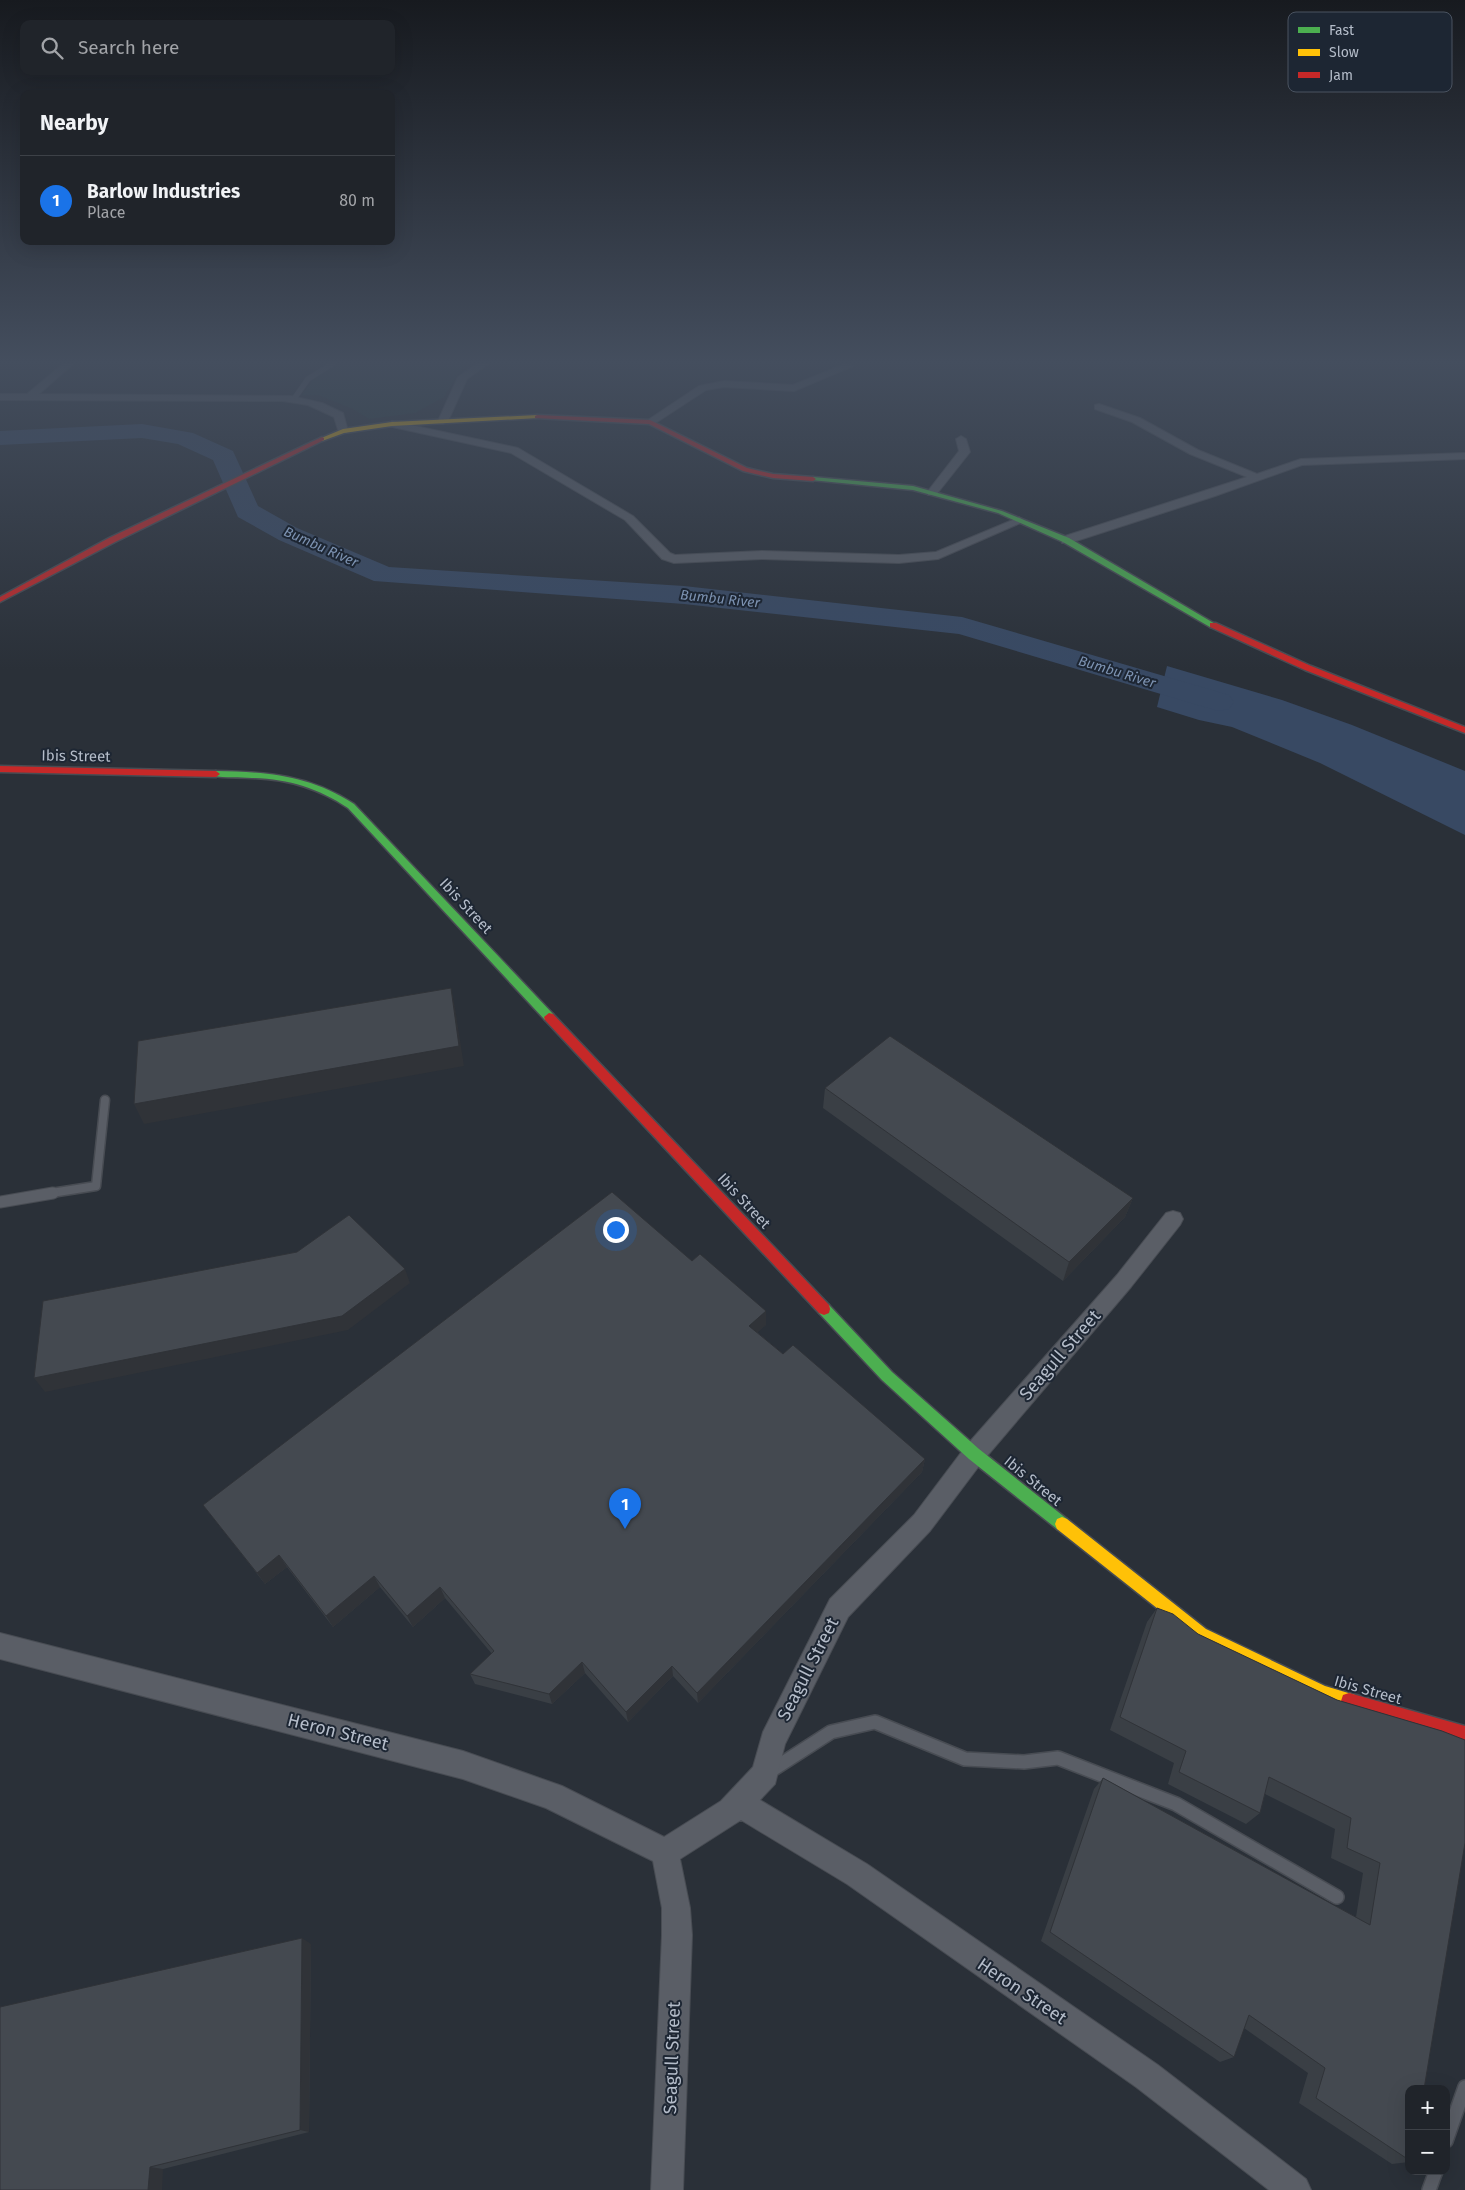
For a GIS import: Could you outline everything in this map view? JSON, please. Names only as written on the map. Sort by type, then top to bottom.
[{"type":"street","points":[[0,600],[66,563],[265,466]]},
{"type":"street","points":[[544,466],[580,486],[629,518],[666,556],[674,559],[762,555],[909,558],[938,555],[1019,521]]},
{"type":"street","points":[[737,466],[745,470],[772,476],[913,488],[1000,512],[1066,540],[1227,634],[1465,730]]},
{"type":"street","points":[[932,493],[950,466]]},
{"type":"street","points":[[1229,466],[1258,478]]},
{"type":"street","points":[[1066,540],[1290,466]]},
{"type":"street","name":"Ibis Street","points":[[0,769],[267,775],[312,783],[334,794],[358,813],[887,1376],[974,1454],[1201,1634],[1323,1693],[1465,1734]]},
{"type":"street","name":"Seagull Street","points":[[666,2190],[677,1934],[676,1908],[665,1852],[740,1804],[765,1774],[772,1741],[839,1608],[922,1523],[974,1454],[1124,1280],[1173,1219]]},
{"type":"street","name":"Heron Street","points":[[0,1646],[463,1765],[552,1796],[665,1852]]},
{"type":"street","name":"Heron Street","points":[[740,1804],[856,1874],[1147,2076],[1294,2190]]},
{"type":"lane","points":[[0,1202],[96,1186],[105,1100]]},
{"type":"lane","points":[[765,1774],[831,1732],[875,1722],[965,1759],[1024,1762],[1058,1758],[1176,1804],[1337,1897]]},
{"type":"lane","points":[[1450,2130],[1465,2087]]},
{"type":"lane","points":[[1429,2190],[1435,2175]]},
{"type":"water","points":[[1167,666],[1282,700],[1352,725],[1465,771],[1465,835],[1320,763],[1232,727],[1199,720],[1157,707]]},
{"type":"building","points":[[451,988],[459,1046],[134,1104],[138,1041]]},
{"type":"building","points":[[890,1036],[1133,1198],[1069,1262],[825,1088]]},
{"type":"building","points":[[612,1192],[692,1261],[700,1254],[766,1311],[749,1326],[783,1354],[793,1345],[925,1459],[697,1693],[672,1666],[626,1712],[582,1662],[549,1694],[470,1674],[494,1651],[440,1587],[407,1616],[374,1576],[326,1616],[279,1555],[257,1573],[203,1505]]},
{"type":"building","points":[[349,1215],[405,1269],[342,1316],[34,1378],[43,1301],[297,1252]]},
{"type":"building","points":[[1157,1608],[1173,1614],[1198,1634],[1337,1700],[1442,1731],[1465,1740],[1465,1843],[1425,2085],[1405,2085],[1405,2157],[1316,2098],[1325,2068],[1249,2015],[1234,2057],[1050,1932],[1103,1778],[1370,1925],[1380,1863],[1347,1848],[1351,1818],[1269,1777],[1260,1813],[1179,1772],[1186,1751],[1120,1717]]},
{"type":"building","points":[[302,1938],[300,2130],[150,2167],[148,2190],[0,2190],[0,2007]]},
{"type":"waterway","name":"Bumbu River","points":[[228,466],[247,511],[288,534],[384,575],[684,595],[962,626],[1218,702]]},
{"type":"traffic: fast","points":[[813,479],[913,488],[1000,512],[1066,540],[1213,625]]},
{"type":"traffic: fast","points":[[216,774],[270,776],[303,782],[335,795],[351,806],[549,1017]]},
{"type":"traffic: fast","points":[[824,1309],[887,1376],[974,1454],[1062,1524]]},
{"type":"traffic: slow","points":[[1062,1524],[1201,1634],[1323,1693],[1349,1701]]},
{"type":"traffic: jam","points":[[0,600],[112,540],[265,466]]},
{"type":"traffic: jam","points":[[737,466],[745,470],[773,476],[813,479]]},
{"type":"traffic: jam","points":[[1213,625],[1308,668],[1465,730]]},
{"type":"traffic: jam","points":[[0,769],[216,774]]},
{"type":"traffic: jam","points":[[549,1017],[824,1309]]},
{"type":"traffic: jam","points":[[1349,1701],[1465,1734]]},
{"type":"place","name":"Barlow Industries","points":[[625,1529]]}]
